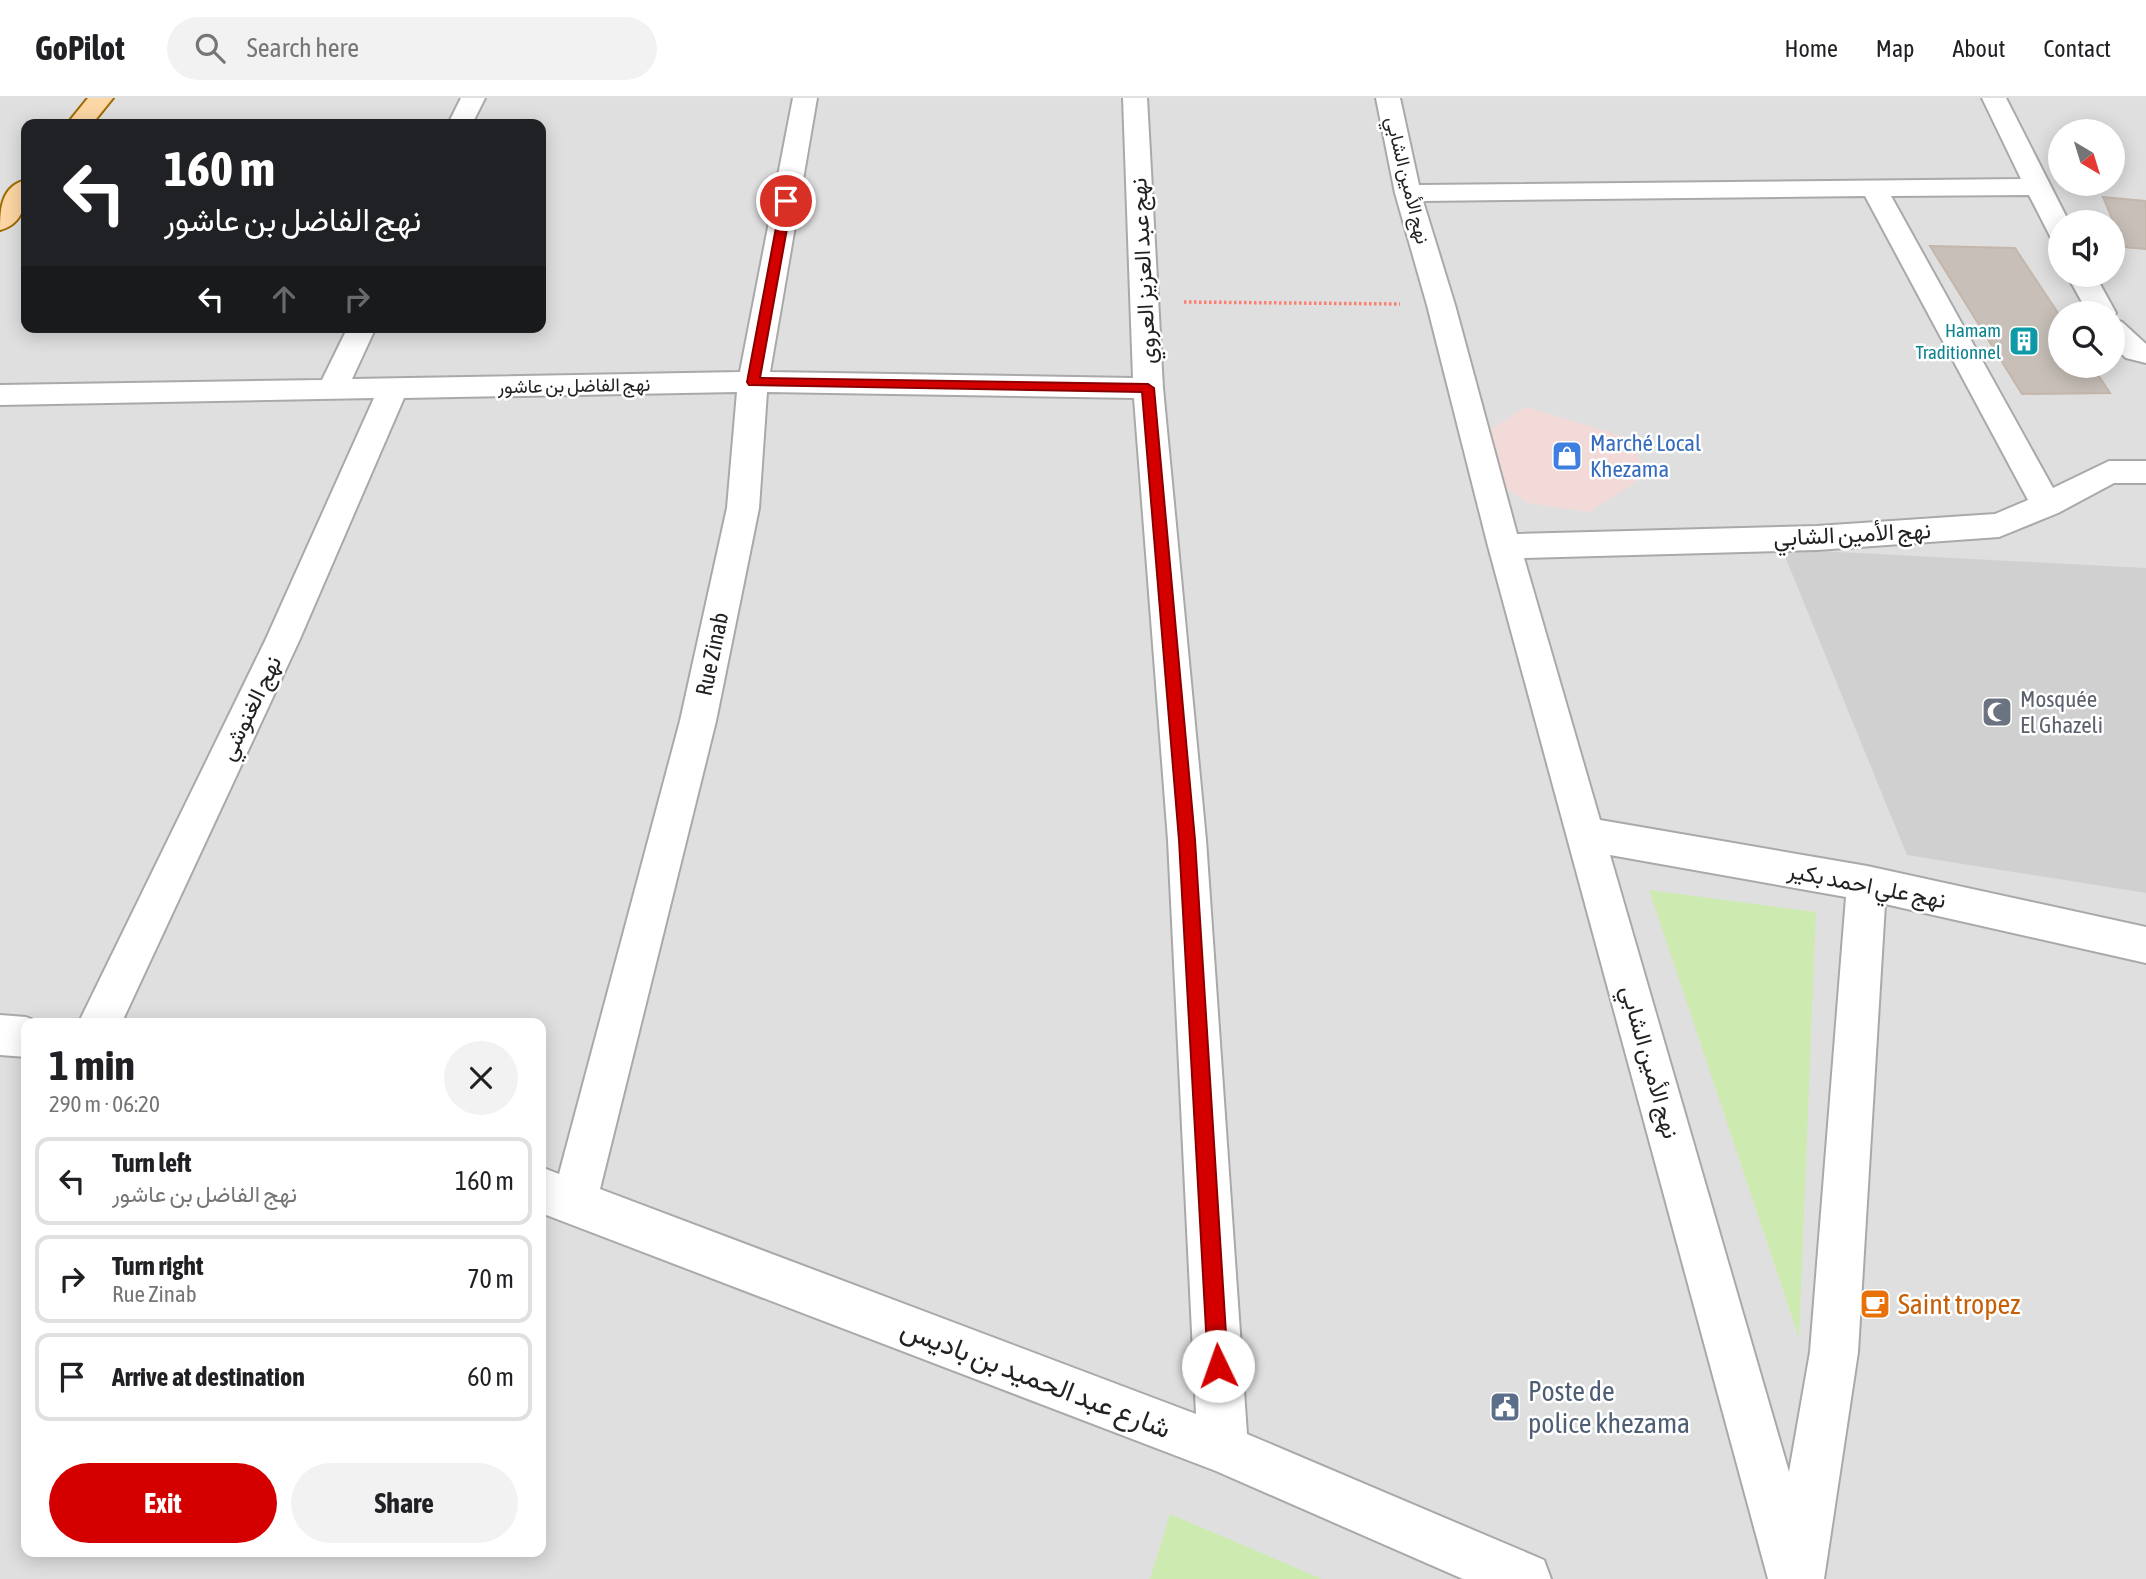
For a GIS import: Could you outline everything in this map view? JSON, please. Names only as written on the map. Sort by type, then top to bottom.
[{"type":"main road","points":[[83,119],[101,98]]},
{"type":"main road","points":[[0,222],[21,195]]},
{"type":"street","points":[[462,119],[473,98]]},
{"type":"street","name":"Rue Zinab","points":[[558,1196],[698,721],[743,508],[753,382],[805,98]]},
{"type":"street","name":"نهج عبد العزيز العروي","points":[[1135,98],[1148,388],[1187,840],[1223,1449]]},
{"type":"street","name":"نهج الأمين الشابي","points":[[1388,98],[1408,193],[1441,305],[1504,546],[1796,1579]]},
{"type":"street","points":[[1994,98],[2050,210]]},
{"type":"street","points":[[1873,187],[2047,505]]},
{"type":"street","points":[[1408,193],[2039,187]]},
{"type":"street","points":[[333,387],[359,333]]},
{"type":"street","points":[[2125,340],[2136,351],[2146,354]]},
{"type":"street","name":"نهج الفاضل بن عاشور","points":[[0,395],[333,387],[393,389],[753,382],[1148,388]]},
{"type":"street","name":"نهج الغنوشي","points":[[102,1018],[282,641],[393,389]]},
{"type":"street","name":"نهج الأمين الشابي","points":[[1504,546],[1817,538],[1999,525],[2047,505],[2109,472],[2146,472]]},
{"type":"street","name":"نهج علي احمد بكير","points":[[1586,834],[1867,883],[2146,946]]},
{"type":"street","points":[[1796,1579],[1834,1352],[1867,883]]},
{"type":"street","points":[[0,1035],[21,1037]]},
{"type":"street","name":"شارع عبد الحميد بن باديس","points":[[558,1196],[1223,1449],[1525,1579]]},
{"type":"path","points":[[1145,301],[1441,305]]},
{"type":"shaded area","points":[[0,98],[2146,98],[2146,1579],[0,1579]]},
{"type":"shaded area","name":"Marché Local Khezama","points":[[1526,407],[1629,438],[1648,474],[1589,512],[1527,503],[1501,484],[1489,430]]},
{"type":"shaded area","name":"Mosquée El Ghazeli","points":[[1782,549],[2146,568],[2146,893],[1907,855]]},
{"type":"green space","points":[[1649,890],[1816,912],[1799,1338]]},
{"type":"green space","points":[[1170,1514],[1322,1579],[1150,1579]]},
{"type":"building","points":[[2103,197],[2146,201],[2146,249],[2125,247],[2125,210],[2108,210]]},
{"type":"building","name":"Hamam Traditionnel","points":[[1930,246],[2015,248],[2050,301],[2048,378],[2100,378],[2110,393],[2022,394]]},
{"type":"place","name":"Hamam Traditionnel","points":[[2024,341]]},
{"type":"place","name":"Marché Local Khezama","points":[[1567,456]]},
{"type":"place","name":"Mosquée El Ghazeli","points":[[1997,712]]},
{"type":"place","name":"Saint tropez","points":[[1875,1304]]},
{"type":"place","name":"Poste de police khezama","points":[[1505,1407]]},
{"type":"route","points":[[786,201],[753,382],[1148,388],[1187,840],[1218,1366]]}]
